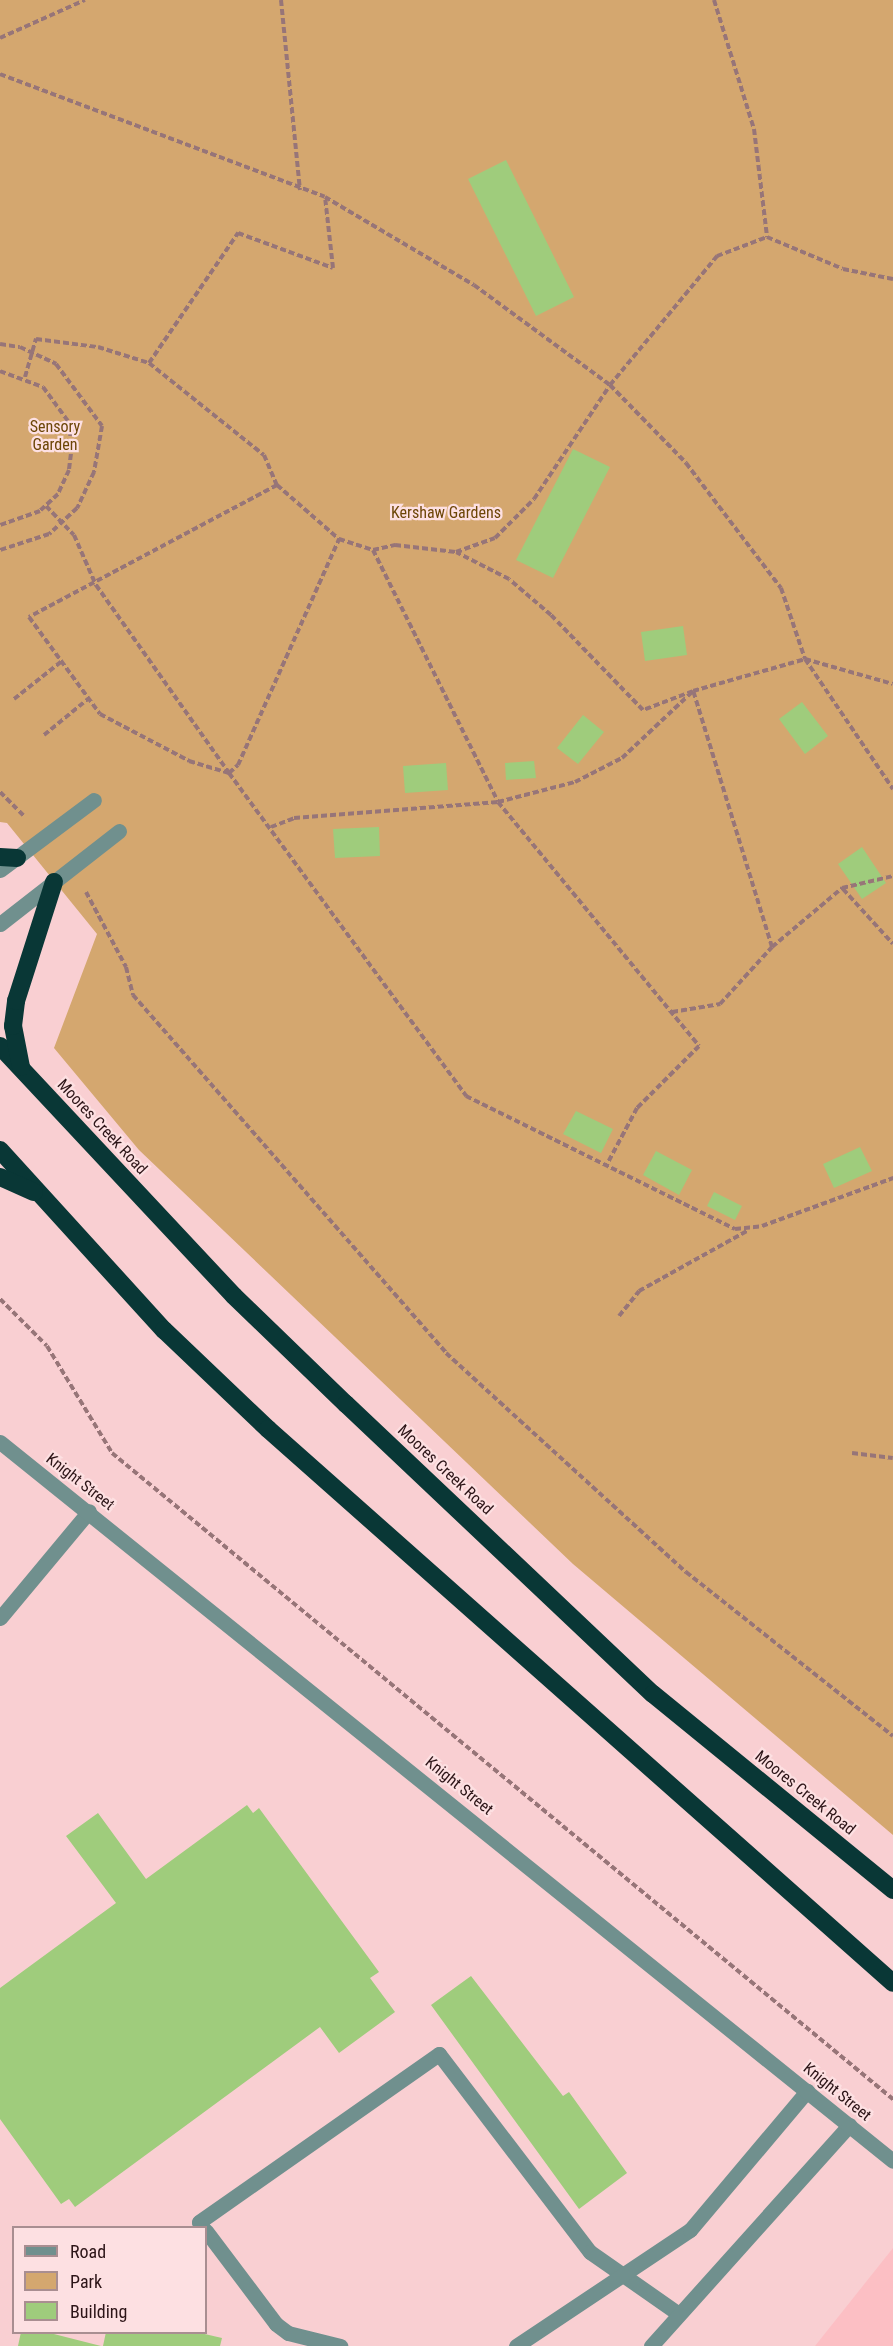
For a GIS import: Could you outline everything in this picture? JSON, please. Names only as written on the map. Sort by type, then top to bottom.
[{"type":"highway","points":[[21,1069],[13,1026],[16,1000],[54,882]]},
{"type":"highway","name":"Moores Creek Road","points":[[0,1046],[234,1296],[653,1694],[893,1890]]},
{"type":"highway","points":[[0,1150],[164,1330],[268,1429],[893,1983]]},
{"type":"highway","points":[[0,1177],[38,1194]]},
{"type":"street","points":[[0,870],[8,858],[94,800]]},
{"type":"street","points":[[0,924],[119,831]]},
{"type":"street","name":"Knight Street","points":[[0,1442],[89,1511],[893,2161]]},
{"type":"street","points":[[0,1618],[89,1511]]},
{"type":"street","points":[[202,2226],[199,2222],[439,2054],[590,2252],[679,2314]]},
{"type":"street","points":[[516,2346],[690,2230],[807,2091]]},
{"type":"street","points":[[651,2346],[849,2125]]},
{"type":"street","points":[[207,2232],[276,2324],[288,2333],[340,2346]]},
{"type":"path","points":[[0,38],[85,0]]},
{"type":"path","points":[[281,0],[300,191]]},
{"type":"path","points":[[714,0],[754,129],[767,237]]},
{"type":"path","points":[[0,74],[300,191],[325,197],[474,285],[610,385],[686,463],[781,588],[805,659],[893,789]]},
{"type":"path","points":[[150,363],[238,233],[333,268],[325,197]]},
{"type":"path","points":[[456,552],[495,538],[534,499],[610,385],[717,256],[767,237],[843,269],[893,279]]},
{"type":"path","points":[[25,377],[36,339],[98,347],[150,363],[264,455],[277,485],[339,539],[373,550],[395,545],[456,552],[508,579],[551,615],[643,710],[693,691],[805,659],[893,684]]},
{"type":"path","points":[[0,344],[32,351],[71,377],[102,426],[88,491],[64,524],[34,542],[0,550]]},
{"type":"path","points":[[0,371],[25,377],[57,402],[72,446],[69,470],[46,506],[18,522],[0,525]]},
{"type":"path","points":[[229,773],[189,761],[100,714],[29,617],[96,585],[277,485]]},
{"type":"path","points":[[46,506],[64,524],[89,560],[96,585],[229,773],[271,827],[466,1096],[713,1221],[748,1230]]},
{"type":"path","points":[[229,773],[238,765],[339,539]]},
{"type":"path","points":[[373,550],[498,802],[699,1046],[637,1108],[606,1166]]},
{"type":"path","points":[[14,699],[62,661]]},
{"type":"path","points":[[271,827],[294,818],[498,802],[575,782],[622,758],[693,691]]},
{"type":"path","points":[[693,691],[772,947]]},
{"type":"path","points":[[44,735],[89,698]]},
{"type":"path","points":[[0,792],[19,809]]},
{"type":"path","points":[[671,1012],[720,1004],[772,947],[842,888],[893,876]]},
{"type":"path","points":[[842,888],[893,944]]},
{"type":"path","points":[[88,895],[126,967],[133,995],[446,1353],[686,1572],[893,1736]]},
{"type":"path","points":[[619,1316],[639,1291],[748,1230],[893,1178]]},
{"type":"path","points":[[0,1299],[47,1346],[112,1453],[893,2099]]},
{"type":"path","points":[[852,1452],[893,1458]]},
{"type":"shaded area","points":[[893,2248],[893,2346],[815,2346]]},
{"type":"green space","name":"Kershaw Gardens","points":[[0,0],[893,0],[893,1835],[573,1564],[139,1150],[54,1048],[97,934],[7,823],[0,822]]},
{"type":"building","points":[[506,160],[574,297],[536,316],[468,179]]},
{"type":"building","points":[[573,449],[610,467],[553,578],[516,560]]},
{"type":"building","points":[[683,626],[687,655],[645,661],[641,632]]},
{"type":"building","points":[[802,702],[828,736],[805,754],[779,719]]},
{"type":"building","points":[[583,715],[604,732],[578,764],[557,748]]},
{"type":"building","points":[[534,761],[536,778],[506,780],[505,763]]},
{"type":"building","points":[[446,763],[448,790],[405,793],[403,766]]},
{"type":"building","points":[[379,827],[380,856],[335,858],[333,829]]},
{"type":"building","points":[[862,847],[886,883],[862,899],[838,864]]},
{"type":"building","points":[[576,1111],[613,1129],[601,1153],[563,1134]]},
{"type":"building","points":[[860,1147],[872,1171],[834,1188],[823,1164]]},
{"type":"building","points":[[656,1151],[692,1170],[679,1195],[643,1175]]},
{"type":"building","points":[[714,1192],[742,1206],[735,1220],[707,1206]]},
{"type":"building","points":[[247,1805],[253,1813],[259,1808],[379,1972],[370,1978],[395,2012],[339,2053],[320,2027],[75,2207],[69,2199],[61,2204],[0,2119],[0,1988],[116,1903],[66,1836],[98,1813],[146,1879]]},
{"type":"building","points":[[471,1976],[563,2096],[569,2092],[627,2173],[579,2209],[431,2005]]},
{"type":"building","points":[[21,2334],[54,2334],[101,2346],[18,2346]]},
{"type":"building","points":[[106,2334],[205,2334],[222,2338],[220,2346],[103,2346]]},
{"type":"park label","name":"Sensory Garden","points":[[55,436]]}]
